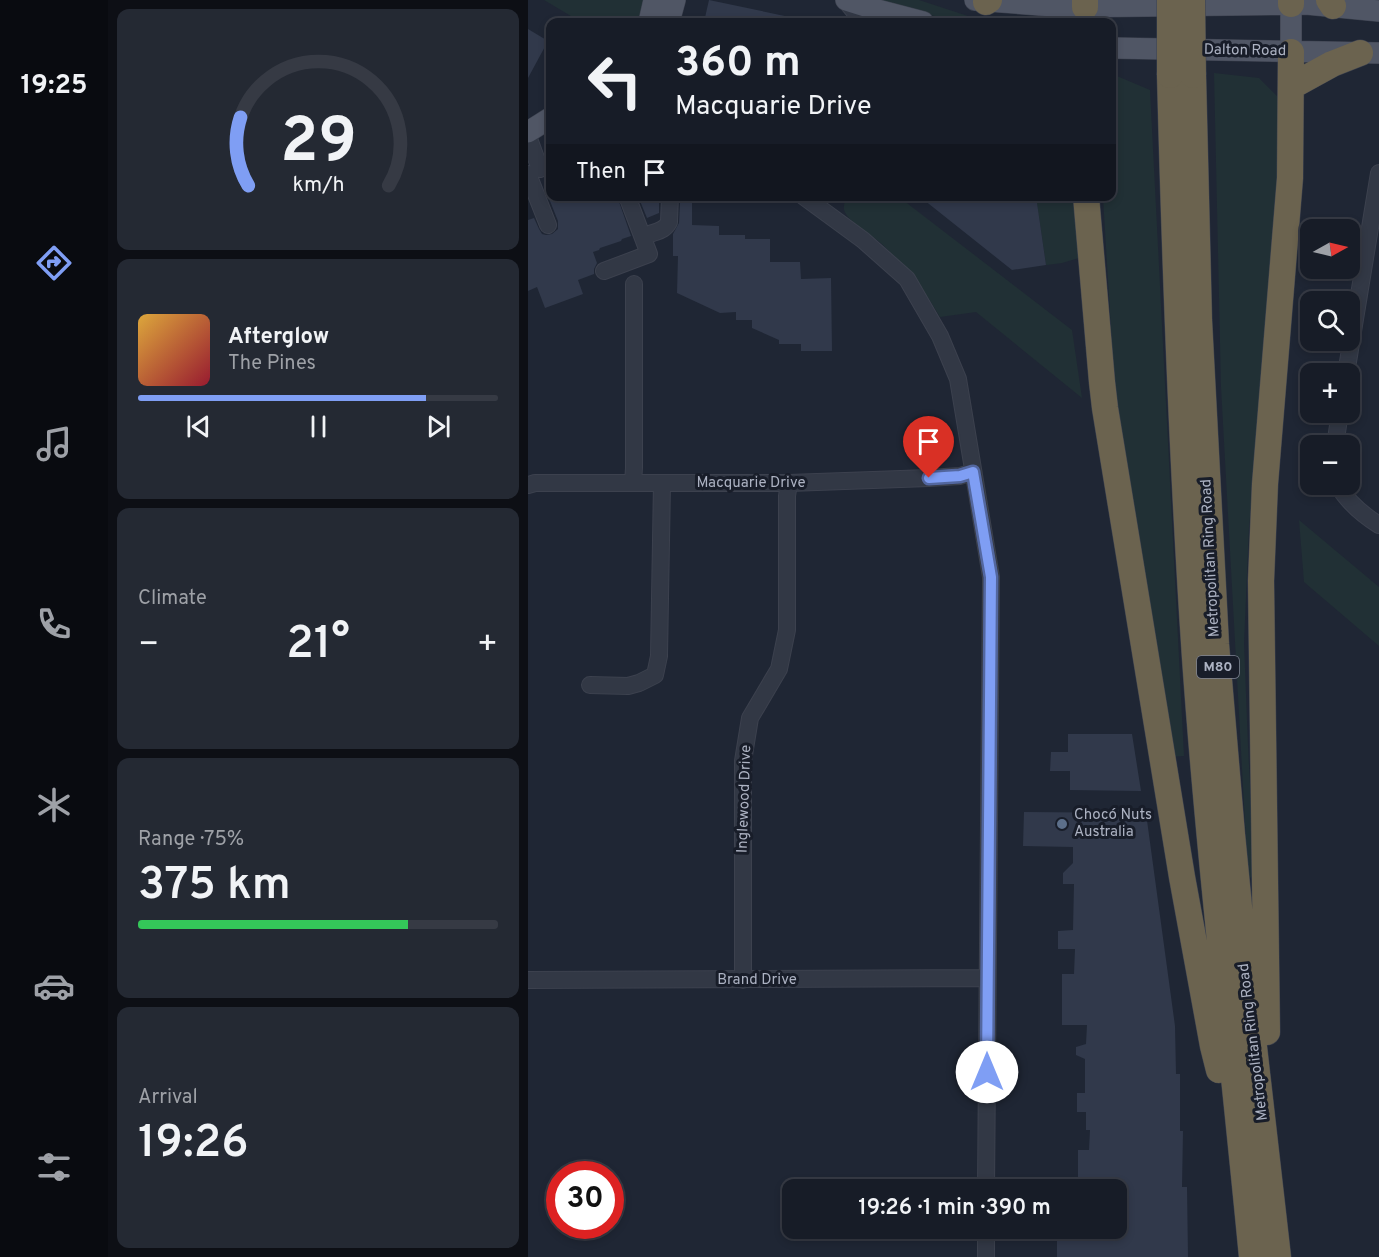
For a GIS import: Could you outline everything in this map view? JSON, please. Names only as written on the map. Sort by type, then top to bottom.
[{"type":"highway","name":"Metropolitan Ring Road","points":[[1170,0],[1181,75],[1199,320],[1216,644],[1231,822],[1278,1257]]},
{"type":"highway","name":"Metropolitan Ring Road","points":[[1192,0],[1181,75],[1178,362],[1195,660],[1219,937],[1252,1257]]},
{"type":"highway","points":[[1267,1156],[1269,1095],[1261,581],[1265,484],[1290,178],[1291,52]]},
{"type":"highway","points":[[1292,86],[1332,64],[1370,53]]},
{"type":"highway","points":[[1086,201],[1102,382],[1152,696],[1213,1046],[1243,1168]]},
{"type":"main road","points":[[651,18],[654,0]]},
{"type":"main road","points":[[670,18],[675,0]]},
{"type":"main road","points":[[845,0],[908,18]]},
{"type":"main road","points":[[984,1],[1085,10],[1291,2],[1331,3],[1379,11]]},
{"type":"main road","points":[[1291,2],[1291,52]]},
{"type":"main road","name":"Dalton Road","points":[[1116,48],[1370,53]]},
{"type":"main road","points":[[528,136],[546,121]]},
{"type":"main road","points":[[528,136],[546,132]]},
{"type":"street","points":[[845,0],[859,18]]},
{"type":"street","points":[[528,136],[534,172],[548,225]]},
{"type":"street","points":[[1348,363],[1379,173]]},
{"type":"street","points":[[604,271],[649,254],[629,201]]},
{"type":"street","points":[[650,234],[661,230],[669,222],[670,201]]},
{"type":"street","points":[[810,201],[863,240],[907,279],[940,336],[958,379],[991,577],[986,1179]]},
{"type":"street","points":[[633,483],[634,284]]},
{"type":"street","name":"Macquarie Drive","points":[[528,485],[535,483],[789,483],[929,478],[960,476],[973,472]]},
{"type":"street","points":[[590,685],[628,686],[655,675],[659,656],[662,483]]},
{"type":"street","name":"Inglewood Drive","points":[[742,980],[743,761],[750,718],[779,669],[787,630],[787,496],[789,483]]},
{"type":"street","points":[[1343,495],[1379,525]]},
{"type":"street","name":"Brand Drive","points":[[528,980],[987,978]]},
{"type":"street","points":[[986,1239],[986,1257]]},
{"type":"shaded area","points":[[544,0],[647,0],[643,18],[574,18]]},
{"type":"shaded area","points":[[876,0],[919,0],[974,18],[943,18]]},
{"type":"shaded area","points":[[1214,73],[1259,78],[1281,100],[1277,257],[1249,527],[1244,643],[1255,877],[1248,878],[1221,387]]},
{"type":"shaded area","points":[[1116,76],[1150,90],[1184,756],[1166,757],[1116,413],[1103,201],[1116,201]]},
{"type":"shaded area","points":[[846,201],[904,201],[1072,330],[1082,398],[976,312],[940,317],[921,288],[898,261],[882,244],[849,218],[845,212]]},
{"type":"shaded area","points":[[1037,201],[1074,201],[1079,258],[1046,265]]},
{"type":"shaded area","points":[[1299,520],[1379,587],[1379,646],[1304,582]]},
{"type":"building","points":[[709,0],[794,18],[705,18]]},
{"type":"building","points":[[528,29],[546,40],[546,45],[528,78]]},
{"type":"building","points":[[550,201],[619,201],[631,236],[593,252],[597,263],[594,274],[578,280],[583,294],[545,308],[537,287],[528,291],[528,220],[534,218],[542,234],[546,235],[558,229],[558,221]]},
{"type":"building","points":[[640,201],[659,201],[659,213],[647,218]]},
{"type":"building","points":[[925,201],[1037,201],[1046,265],[1012,270]]},
{"type":"building","points":[[680,203],[692,203],[692,225],[719,226],[719,235],[745,235],[745,239],[770,239],[770,262],[800,262],[801,279],[831,278],[832,351],[801,351],[801,344],[779,344],[779,340],[752,328],[752,320],[736,320],[736,312],[720,313],[677,293],[678,256],[673,256],[673,234],[679,223]]},
{"type":"building","points":[[1068,734],[1132,734],[1141,791],[1070,790],[1070,771],[1050,771],[1051,752],[1068,752]]},
{"type":"building","points":[[1024,812],[1146,813],[1175,1026],[1176,1074],[1180,1074],[1180,1131],[1183,1131],[1182,1187],[1187,1187],[1188,1257],[1057,1257],[1057,1239],[1127,1239],[1127,1179],[1078,1179],[1078,1150],[1089,1150],[1090,1130],[1086,1130],[1086,1112],[1077,1112],[1077,1093],[1085,1093],[1085,1059],[1076,1055],[1076,1047],[1086,1044],[1087,1025],[1062,1025],[1062,974],[1074,974],[1075,949],[1058,949],[1058,931],[1073,930],[1074,884],[1063,884],[1063,873],[1073,863],[1073,847],[1023,846]]},
{"type":"place","name":"Chocó Nuts Australia","points":[[1062,824]]},
{"type":"route","points":[[929,478],[960,476],[973,472],[991,577],[987,1072]]}]
